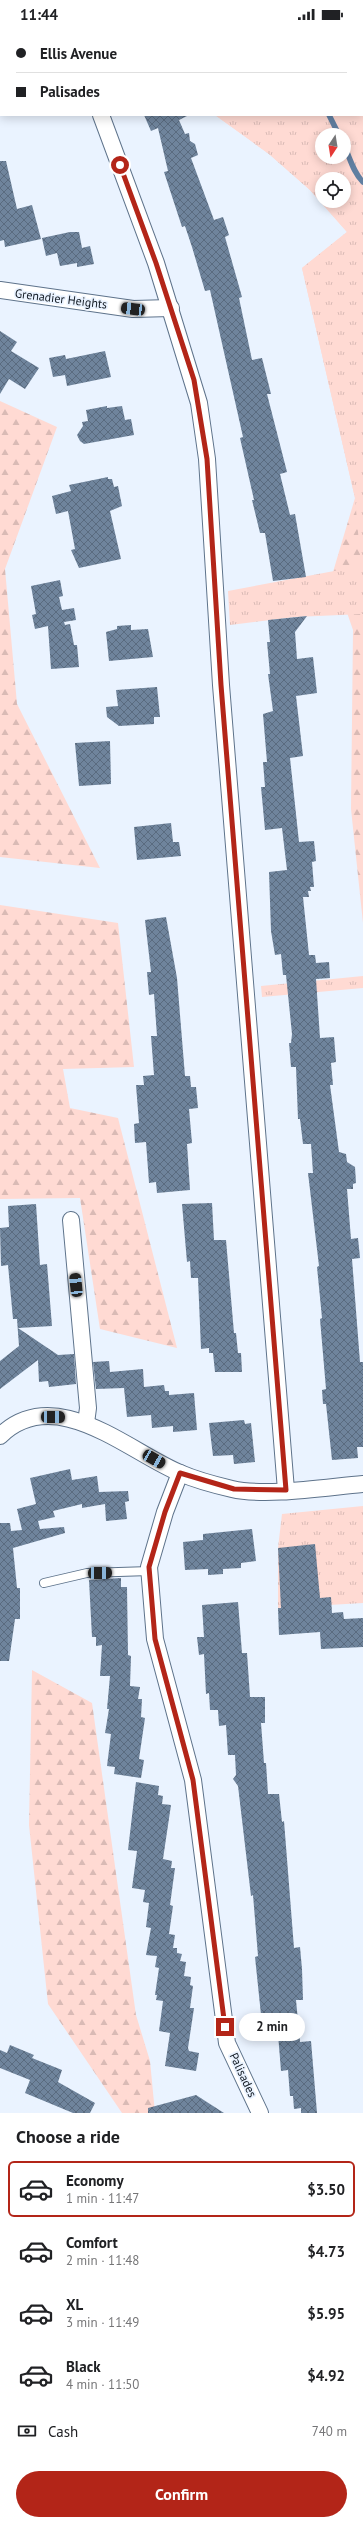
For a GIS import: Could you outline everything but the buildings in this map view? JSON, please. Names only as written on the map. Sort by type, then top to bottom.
[{"type":"street","points":[[101,116],[171,308],[198,398],[207,459],[221,685],[286,1490]]},
{"type":"street","name":"Grenadier Heights","points":[[0,290],[133,309],[171,308]]},
{"type":"street","points":[[71,1220],[88,1408],[86,1423]]},
{"type":"street","points":[[0,1436],[12,1427],[39,1418],[63,1418],[86,1423],[109,1432],[180,1473],[234,1489],[286,1490],[363,1484]]},
{"type":"street","name":"Palisades","points":[[180,1473],[165,1512],[150,1571],[155,1639],[193,1780],[227,2043],[260,2113]]},
{"type":"lane","points":[[44,1583],[87,1573],[150,1571]]},
{"type":"green space","points":[[216,116],[363,116],[363,923],[351,809],[353,630],[333,572],[355,498],[302,268],[347,232],[326,208],[351,208],[351,172],[315,172],[315,196],[269,154]]},
{"type":"green space","points":[[216,116],[363,116],[363,614],[295,617],[230,625],[228,591],[361,566],[355,498],[302,268],[347,232],[326,208],[351,208],[351,172],[315,172],[315,196],[269,154]]},
{"type":"green space","points":[[0,401],[57,427],[5,569],[17,704],[100,868],[0,857]]},
{"type":"green space","points":[[0,905],[118,923],[134,1067],[63,1069],[70,1108],[118,1118],[177,1348],[100,1329],[80,1198],[0,1199]]},
{"type":"green space","points":[[363,976],[363,988],[262,997],[261,986]]},
{"type":"green space","points":[[363,1506],[363,1603],[278,1608],[278,1548],[282,1514]]},
{"type":"green space","points":[[32,1670],[92,1703],[136,2015],[150,2061],[155,2113],[122,2113],[48,2004],[29,1825]]},
{"type":"waterway","points":[[330,116],[336,128]]},
{"type":"waterway","points":[[351,162],[363,182]]},
{"type":"route","points":[[120,165],[156,263],[194,380],[207,459],[221,685],[286,1490],[234,1489],[180,1473],[165,1512],[149,1567],[155,1639],[193,1780],[225,2027]]}]
